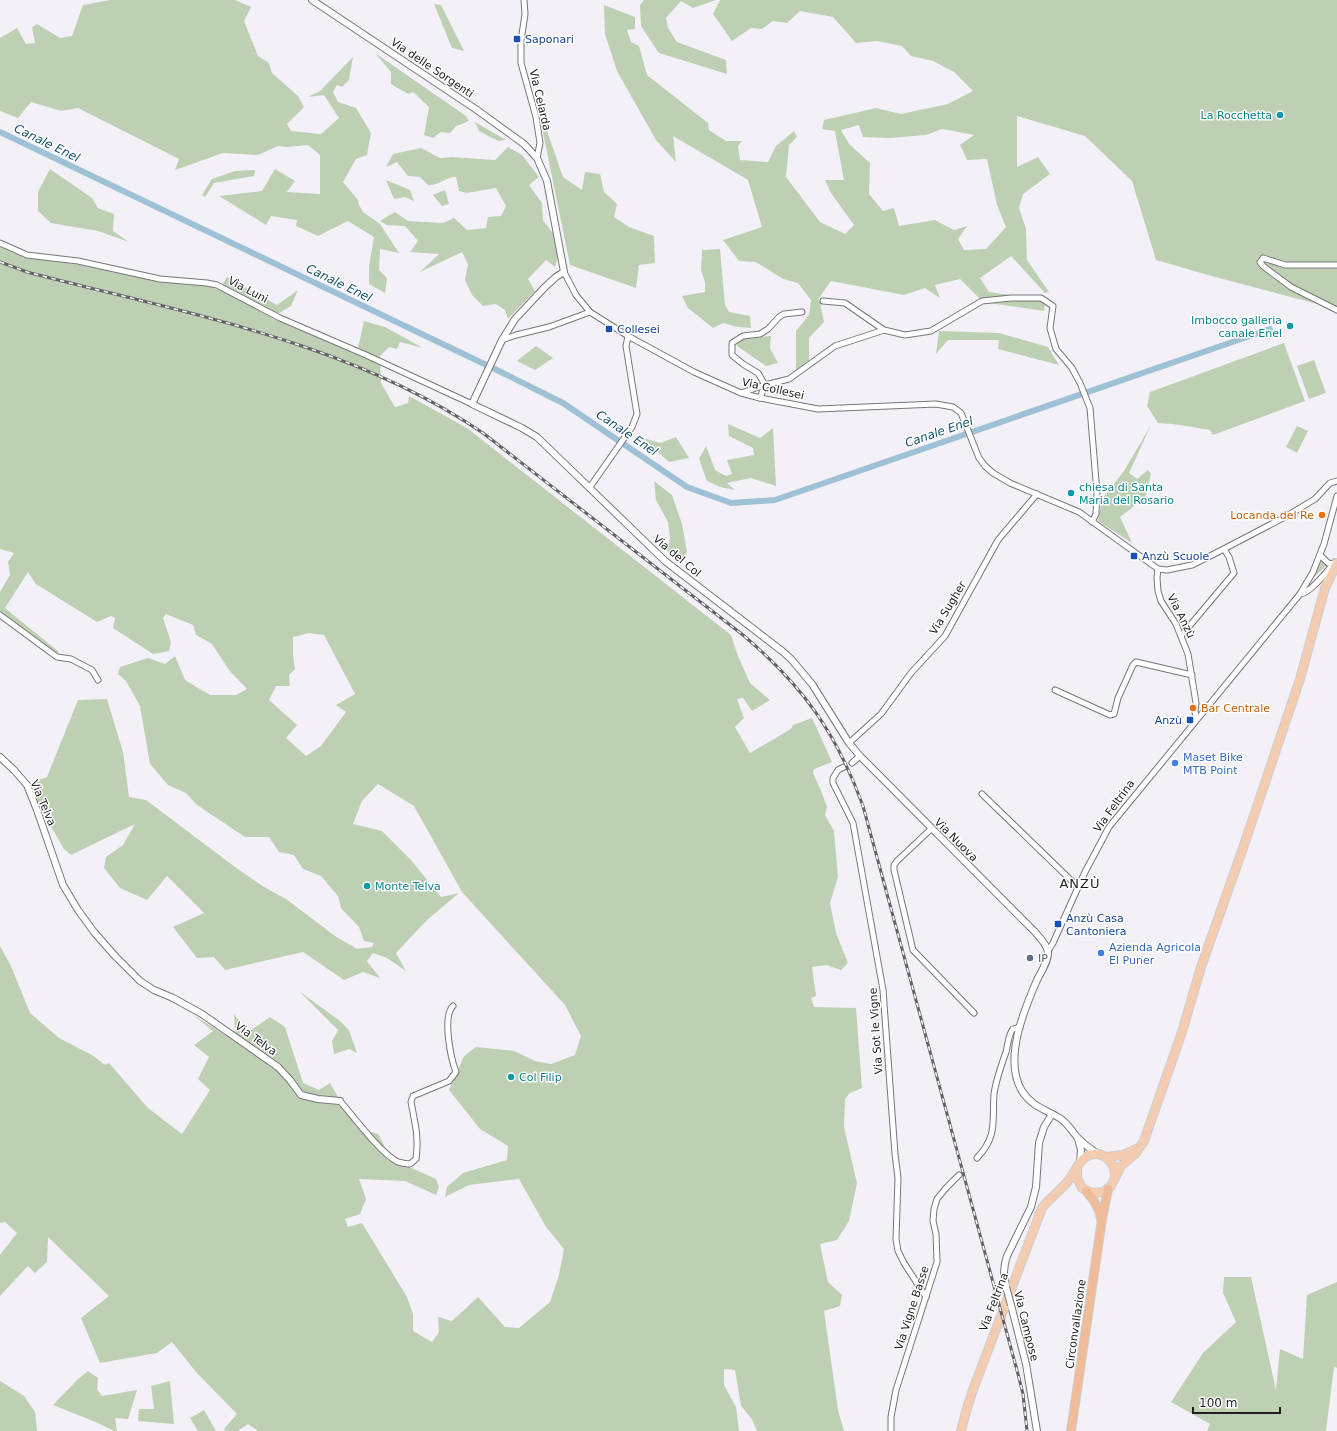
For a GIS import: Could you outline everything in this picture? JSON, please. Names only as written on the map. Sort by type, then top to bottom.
[{"type":"highway","name":"Circonvallazione","points":[[1072,1431],[1102,1219],[1108,1189]]},
{"type":"highway","points":[[1084,1190],[1093,1198],[1102,1219]]},
{"type":"main road","points":[[1061,1190],[1073,1186],[1098,1194],[1108,1189],[1113,1183],[1121,1166],[1136,1153],[1141,1145],[1151,1122],[1182,1032],[1201,967],[1300,679],[1325,588],[1336,562]]},
{"type":"main road","points":[[1084,1190],[1076,1178],[1079,1164],[1085,1157],[1092,1155],[1123,1155],[1133,1151],[1141,1145]]},
{"type":"main road","name":"Via Feltrina","points":[[1102,1156],[1113,1165],[1115,1176]]},
{"type":"main road","name":"Via Feltrina","points":[[961,1431],[974,1387],[1026,1252],[1038,1215],[1048,1200],[1061,1190],[1079,1164]]},
{"type":"street","name":"Via delle Sorgenti","points":[[312,0],[477,110],[524,144],[537,158]]},
{"type":"street","name":"Via Celarda","points":[[524,0],[525,14],[521,41],[522,63],[536,117],[540,144],[537,158],[547,181],[564,272]]},
{"type":"street","name":"Via Luni","points":[[0,243],[17,252],[36,257],[78,261],[160,279],[218,285],[280,318],[366,355],[472,404]]},
{"type":"street","points":[[1337,265],[1285,264],[1263,258],[1260,262],[1263,266],[1291,286],[1337,310]]},
{"type":"street","name":"Via Collesei","points":[[564,272],[576,295],[590,312],[628,336],[694,372],[741,393],[818,409],[936,404],[945,404],[953,407],[959,410],[967,426],[979,458],[989,470],[1010,483],[1079,512],[1158,569]]},
{"type":"street","points":[[472,404],[502,340],[515,319],[545,287],[564,272]]},
{"type":"street","points":[[823,301],[845,303],[884,330],[905,336],[931,331],[982,301],[1011,298],[1041,298],[1053,306],[1050,328],[1056,348],[1072,368],[1090,408],[1098,493],[1096,514],[1092,522]]},
{"type":"street","points":[[502,340],[549,327],[590,312]]},
{"type":"street","points":[[760,398],[765,385],[758,372],[743,364],[732,355],[732,343],[743,336],[760,334],[768,329],[779,317],[784,314],[802,312]]},
{"type":"street","points":[[741,393],[790,379],[835,346],[884,330]]},
{"type":"street","points":[[590,487],[626,437],[632,427],[636,414],[626,346],[628,336]]},
{"type":"street","name":"Via del Col","points":[[472,404],[522,428],[537,437],[665,561],[782,651],[812,684],[849,743]]},
{"type":"street","points":[[1158,569],[1167,570],[1192,565],[1285,517],[1316,499],[1330,483],[1337,480]]},
{"type":"street","name":"Via Sugher","points":[[849,743],[881,714],[911,672],[946,636],[998,540],[1037,494]]},
{"type":"street","points":[[1300,594],[1313,572],[1320,555],[1337,496]]},
{"type":"street","points":[[1181,636],[1234,573],[1229,557],[1224,549]]},
{"type":"street","points":[[1320,555],[1328,563],[1336,562]]},
{"type":"street","name":"Via Feltrina","points":[[1102,1156],[1078,1138],[1065,1123],[1052,1114],[1039,1108],[1028,1099],[1017,1080],[1014,1061],[1020,1027],[1028,1001],[1048,956],[1048,951],[1078,887],[1109,827],[1300,594],[1305,593],[1312,588],[1336,562]]},
{"type":"street","name":"Via Anzù","points":[[1158,569],[1158,591],[1161,601],[1176,624],[1188,654],[1192,674],[1196,703],[1195,712],[1197,719]]},
{"type":"street","points":[[0,615],[57,657],[71,659],[92,670],[98,680]]},
{"type":"street","points":[[1055,690],[1110,715],[1114,714],[1118,698],[1133,665],[1136,662],[1192,674]]},
{"type":"street","name":"Via Nuova","points":[[849,743],[931,829],[1034,932],[1048,951]]},
{"type":"street","points":[[852,763],[860,756]]},
{"type":"street","name":"Via Telva","points":[[0,757],[27,785],[63,885],[78,910],[94,932],[115,956],[140,981],[154,990],[202,1014],[278,1067],[301,1095],[318,1100],[340,1101],[386,1153],[398,1162],[410,1164],[416,1159],[418,1139],[416,1122],[410,1102],[413,1096],[449,1082],[456,1072],[450,1058],[448,1026],[450,1009],[453,1006]]},
{"type":"street","name":"Via Sot le Vigne","points":[[844,767],[838,770],[833,778],[833,783],[853,823],[883,990],[898,1178],[896,1239],[898,1251],[904,1263],[926,1297]]},
{"type":"street","points":[[982,794],[1078,887]]},
{"type":"street","points":[[931,829],[894,865],[899,893],[914,953],[974,1013]]},
{"type":"street","points":[[977,1158],[989,1143],[993,1130],[994,1094],[999,1070],[1013,1029],[1020,1027]]},
{"type":"street","name":"Via Campose","points":[[1037,1431],[1026,1364],[1006,1287],[1004,1264],[1035,1196],[1039,1143],[1044,1127],[1052,1114]]},
{"type":"street","points":[[1078,1138],[1081,1150],[1079,1164]]},
{"type":"street","name":"Via Vigne Basse","points":[[891,1431],[891,1417],[896,1390],[937,1262],[936,1234],[933,1221],[934,1209],[937,1199],[960,1175]]},
{"type":"green space","points":[[110,0],[235,0],[251,7],[244,21],[258,56],[269,63],[272,73],[298,96],[304,107],[287,124],[291,131],[321,134],[339,118],[324,95],[308,97],[320,91],[353,57],[349,80],[342,87],[337,85],[333,92],[338,102],[356,108],[371,133],[367,155],[356,159],[343,182],[358,200],[363,212],[380,224],[399,253],[380,249],[379,270],[387,278],[385,293],[369,284],[369,266],[374,237],[348,221],[318,236],[296,226],[297,220],[271,216],[266,225],[219,196],[262,191],[275,169],[295,181],[287,192],[320,194],[320,155],[308,145],[287,147],[278,146],[258,155],[223,153],[175,170],[179,159],[78,108],[61,111],[31,102],[18,118],[0,111],[0,38],[17,28],[26,44],[35,43],[32,27],[37,24],[60,38],[72,36],[83,5]]},
{"type":"green space","points":[[644,0],[716,0],[693,8],[681,1],[666,18],[668,28],[677,42],[726,60],[727,74],[659,53],[641,26],[640,5]]},
{"type":"green space","points":[[720,0],[1337,0],[1337,309],[1156,260],[1132,181],[1085,136],[1017,116],[1017,167],[1038,157],[1050,174],[1023,194],[1019,208],[1026,229],[1027,260],[1049,292],[1045,293],[1011,256],[980,278],[989,292],[1045,300],[1044,311],[983,302],[960,279],[935,285],[940,298],[925,288],[904,295],[831,281],[819,298],[824,322],[809,338],[809,360],[796,370],[796,331],[809,315],[811,300],[798,283],[783,279],[756,262],[739,261],[723,240],[762,227],[748,180],[673,136],[676,162],[656,140],[617,71],[605,34],[604,5],[635,17],[635,29],[627,30],[631,42],[639,46],[647,75],[708,123],[709,130],[726,141],[742,141],[738,146],[740,160],[768,162],[776,146],[794,131],[797,137],[789,145],[786,177],[820,222],[845,234],[854,225],[831,193],[825,180],[844,180],[835,131],[822,129],[824,120],[876,108],[901,114],[948,104],[973,91],[954,72],[933,61],[911,56],[902,46],[877,41],[856,43],[833,17],[800,11],[787,23],[773,21],[762,29],[751,28],[732,41],[713,14]],"holes":[[[859,125],[863,137],[890,138],[926,135],[942,129],[974,135],[960,145],[967,160],[987,159],[997,205],[1006,227],[986,249],[964,250],[958,239],[967,226],[954,230],[935,220],[899,226],[894,208],[883,211],[869,194],[870,163],[849,144],[841,130]]]},
{"type":"green space","points":[[434,4],[441,5],[464,51],[452,48]]},
{"type":"green space","points":[[375,53],[466,116],[469,121],[456,126],[450,133],[441,132],[433,138],[424,135],[429,107],[413,92],[408,94],[391,84],[391,72]]},
{"type":"green space","points":[[475,122],[506,140],[498,141],[479,131]]},
{"type":"green space","points":[[541,123],[547,131],[563,177],[582,190],[585,172],[600,174],[604,192],[617,204],[614,217],[629,227],[654,236],[655,263],[639,265],[636,288],[570,265]]},
{"type":"green space","points":[[508,147],[522,155],[539,177],[529,185],[542,203],[543,220],[554,235],[558,257],[555,267],[546,260],[528,279],[535,291],[508,319],[505,310],[496,304],[483,306],[472,295],[465,280],[468,264],[462,252],[420,272],[439,254],[410,252],[418,241],[405,226],[387,225],[380,221],[395,212],[408,221],[443,223],[454,218],[467,230],[486,228],[488,217],[501,216],[506,206],[496,188],[467,193],[459,191],[456,177],[448,178],[436,184],[428,185],[420,177],[408,176],[397,162],[386,167],[393,154],[421,148],[440,158],[453,157],[495,160]]},
{"type":"green space","points":[[50,169],[92,198],[98,208],[114,214],[113,231],[129,242],[98,231],[51,223],[38,211],[38,192]]},
{"type":"green space","points":[[255,170],[254,176],[214,183],[205,197],[202,195],[212,179],[235,171]]},
{"type":"green space","points":[[386,180],[410,190],[414,201],[405,197],[394,199]]},
{"type":"green space","points":[[445,190],[449,204],[442,206],[433,195]]},
{"type":"green space","points":[[0,244],[24,258],[55,261],[209,286],[219,290],[227,277],[277,305],[298,290],[291,306],[271,318],[357,352],[364,321],[385,327],[423,348],[400,342],[397,349],[389,347],[380,356],[381,383],[395,407],[408,403],[409,396],[467,428],[731,635],[738,656],[750,683],[770,700],[752,711],[743,698],[737,699],[744,718],[735,727],[750,753],[791,729],[793,725],[812,718],[832,762],[814,769],[813,773],[827,807],[825,815],[834,831],[838,877],[830,903],[836,933],[848,963],[841,970],[826,965],[812,967],[816,996],[811,998],[814,1007],[856,1008],[862,1088],[850,1093],[845,1099],[844,1127],[857,1183],[849,1221],[837,1240],[820,1244],[828,1282],[842,1295],[840,1306],[824,1311],[838,1410],[844,1431],[757,1431],[752,1419],[741,1406],[735,1370],[724,1369],[724,1385],[736,1407],[739,1431],[258,1431],[248,1424],[238,1431],[226,1431],[224,1429],[237,1414],[196,1372],[172,1342],[157,1353],[100,1363],[81,1318],[109,1296],[48,1237],[47,1262],[35,1273],[28,1266],[0,1296],[0,1255],[17,1233],[5,1222],[0,1223],[0,946],[11,966],[30,1013],[59,1038],[92,1055],[105,1065],[109,1063],[148,1108],[182,1134],[210,1090],[198,1079],[209,1057],[194,1045],[213,1031],[192,1014],[236,1042],[234,1014],[247,1033],[270,1017],[285,1027],[303,1083],[319,1090],[330,1083],[356,1127],[378,1134],[385,1147],[387,1157],[436,1179],[439,1187],[436,1195],[405,1181],[359,1179],[366,1199],[360,1214],[345,1219],[348,1227],[362,1223],[407,1297],[413,1314],[413,1331],[432,1342],[439,1332],[438,1317],[452,1321],[478,1297],[505,1327],[519,1328],[550,1302],[559,1275],[564,1249],[546,1227],[519,1179],[469,1185],[445,1197],[447,1187],[463,1173],[507,1160],[508,1146],[480,1129],[449,1090],[464,1056],[476,1047],[514,1051],[535,1061],[551,1064],[575,1055],[581,1036],[565,1005],[462,892],[414,806],[378,784],[362,801],[353,824],[382,831],[411,860],[441,897],[459,893],[427,920],[396,953],[406,971],[387,958],[373,953],[367,961],[380,978],[363,972],[344,980],[303,952],[225,970],[214,957],[197,958],[173,927],[204,913],[167,876],[147,900],[120,888],[104,868],[106,857],[123,845],[135,824],[71,855],[64,849],[46,818],[37,810],[36,781],[47,777],[78,700],[107,699],[123,752],[129,797],[146,800],[235,867],[264,887],[286,899],[335,936],[357,949],[372,947],[374,943],[364,941],[359,927],[341,908],[338,896],[321,876],[303,869],[294,855],[279,852],[269,837],[245,837],[197,805],[186,793],[168,785],[150,764],[140,706],[126,681],[118,674],[120,667],[148,658],[165,664],[175,656],[185,680],[210,695],[236,695],[247,689],[229,670],[212,644],[196,635],[193,625],[166,614],[163,618],[171,642],[169,651],[153,654],[113,628],[115,618],[111,616],[97,622],[36,584],[28,572],[5,608],[59,652],[50,656],[0,619],[0,592],[10,575],[8,562],[14,553],[0,549]],"holes":[[[309,633],[324,635],[355,694],[336,705],[346,712],[321,746],[306,756],[286,738],[297,725],[269,700],[276,686],[290,686],[289,675],[295,669],[293,637]]]},
{"type":"green space","points":[[720,249],[725,305],[729,312],[750,316],[751,328],[738,327],[723,323],[713,328],[688,308],[682,296],[705,292],[705,282],[701,270],[702,250]]},
{"type":"green space","points":[[939,331],[999,333],[1048,347],[1059,365],[998,349],[999,340],[948,340],[936,354]]},
{"type":"green space","points":[[771,336],[770,348],[778,363],[766,366],[737,346],[738,339]]},
{"type":"green space","points":[[1284,343],[1305,401],[1213,435],[1210,430],[1158,423],[1147,406],[1150,392]]},
{"type":"green space","points":[[536,346],[553,358],[535,370],[517,361]]},
{"type":"green space","points":[[1314,360],[1326,393],[1309,399],[1297,366]]},
{"type":"green space","points":[[728,424],[760,438],[773,428],[776,486],[751,478],[727,483],[735,490],[720,487],[707,481],[699,459],[706,446],[715,470],[726,476],[732,474],[727,460],[754,455],[753,448],[729,436]]},
{"type":"green space","points":[[1151,425],[1129,473],[1137,479],[1148,470],[1151,474],[1145,498],[1120,517],[1132,543],[1098,521],[1102,499],[1124,471]]},
{"type":"green space","points":[[1297,426],[1308,431],[1297,453],[1286,447]]},
{"type":"green space","points":[[676,437],[689,458],[669,462],[643,438],[660,443]]},
{"type":"green space","points":[[654,481],[672,495],[682,524],[687,552],[681,561],[667,551],[670,538],[668,522],[656,500]]},
{"type":"green space","points":[[1320,560],[1328,564],[1312,579]]},
{"type":"green space","points":[[299,991],[340,1021],[349,1030],[357,1053],[349,1049],[334,1054],[332,1041],[338,1030]]},
{"type":"green space","points":[[1224,1277],[1251,1277],[1276,1390],[1280,1349],[1303,1359],[1307,1295],[1337,1282],[1337,1368],[1334,1367],[1326,1431],[1207,1431],[1210,1424],[1171,1402],[1203,1353],[1236,1322],[1223,1293]]},
{"type":"green space","points":[[88,1371],[98,1378],[97,1389],[102,1396],[137,1390],[128,1419],[115,1418],[117,1431],[53,1405],[78,1379]]},
{"type":"green space","points":[[0,1381],[24,1396],[35,1412],[37,1431],[0,1431]]},
{"type":"green space","points":[[170,1381],[174,1424],[138,1421],[139,1409],[154,1409],[151,1386]]},
{"type":"green space","points":[[204,1410],[216,1431],[198,1431],[190,1418]]},
{"type":"waterway","name":"Canale Enel","points":[[0,132],[563,403],[687,487],[731,503],[775,500],[1270,329]]},
{"type":"railway","points":[[0,262],[27,272],[263,333],[321,352],[377,375],[431,401],[483,433],[743,635],[764,654],[800,692],[829,733],[853,779],[863,806],[1018,1374],[1023,1394],[1027,1431]]},
{"type":"place","name":"Saponari","points":[[517,39]]},
{"type":"place","name":"La Rocchetta","points":[[1280,115]]},
{"type":"place","name":"Imbocco galleria canale Enel","points":[[1290,326]]},
{"type":"place","name":"Collesei","points":[[609,329]]},
{"type":"place","name":"chiesa di Santa Maria del Rosario","points":[[1071,493]]},
{"type":"place","name":"Locanda del Re","points":[[1322,515]]},
{"type":"place","name":"Anzù Scuole","points":[[1134,556]]},
{"type":"place","name":"Bar Centrale","points":[[1193,708]]},
{"type":"place","name":"Anzù","points":[[1190,720]]},
{"type":"place","name":"Maset Bike MTB Point","points":[[1175,763]]},
{"type":"place","name":"Monte Telva","points":[[367,886]]},
{"type":"place","name":"Anzù Casa Cantoniera","points":[[1058,924]]},
{"type":"place","name":"Azienda Agricola El Puner","points":[[1101,953]]},
{"type":"place","name":"IP","points":[[1030,958]]},
{"type":"place","name":"Col Filip","points":[[511,1077]]},
{"type":"district","name":"ANZÙ","points":[[1080,883]]}]
